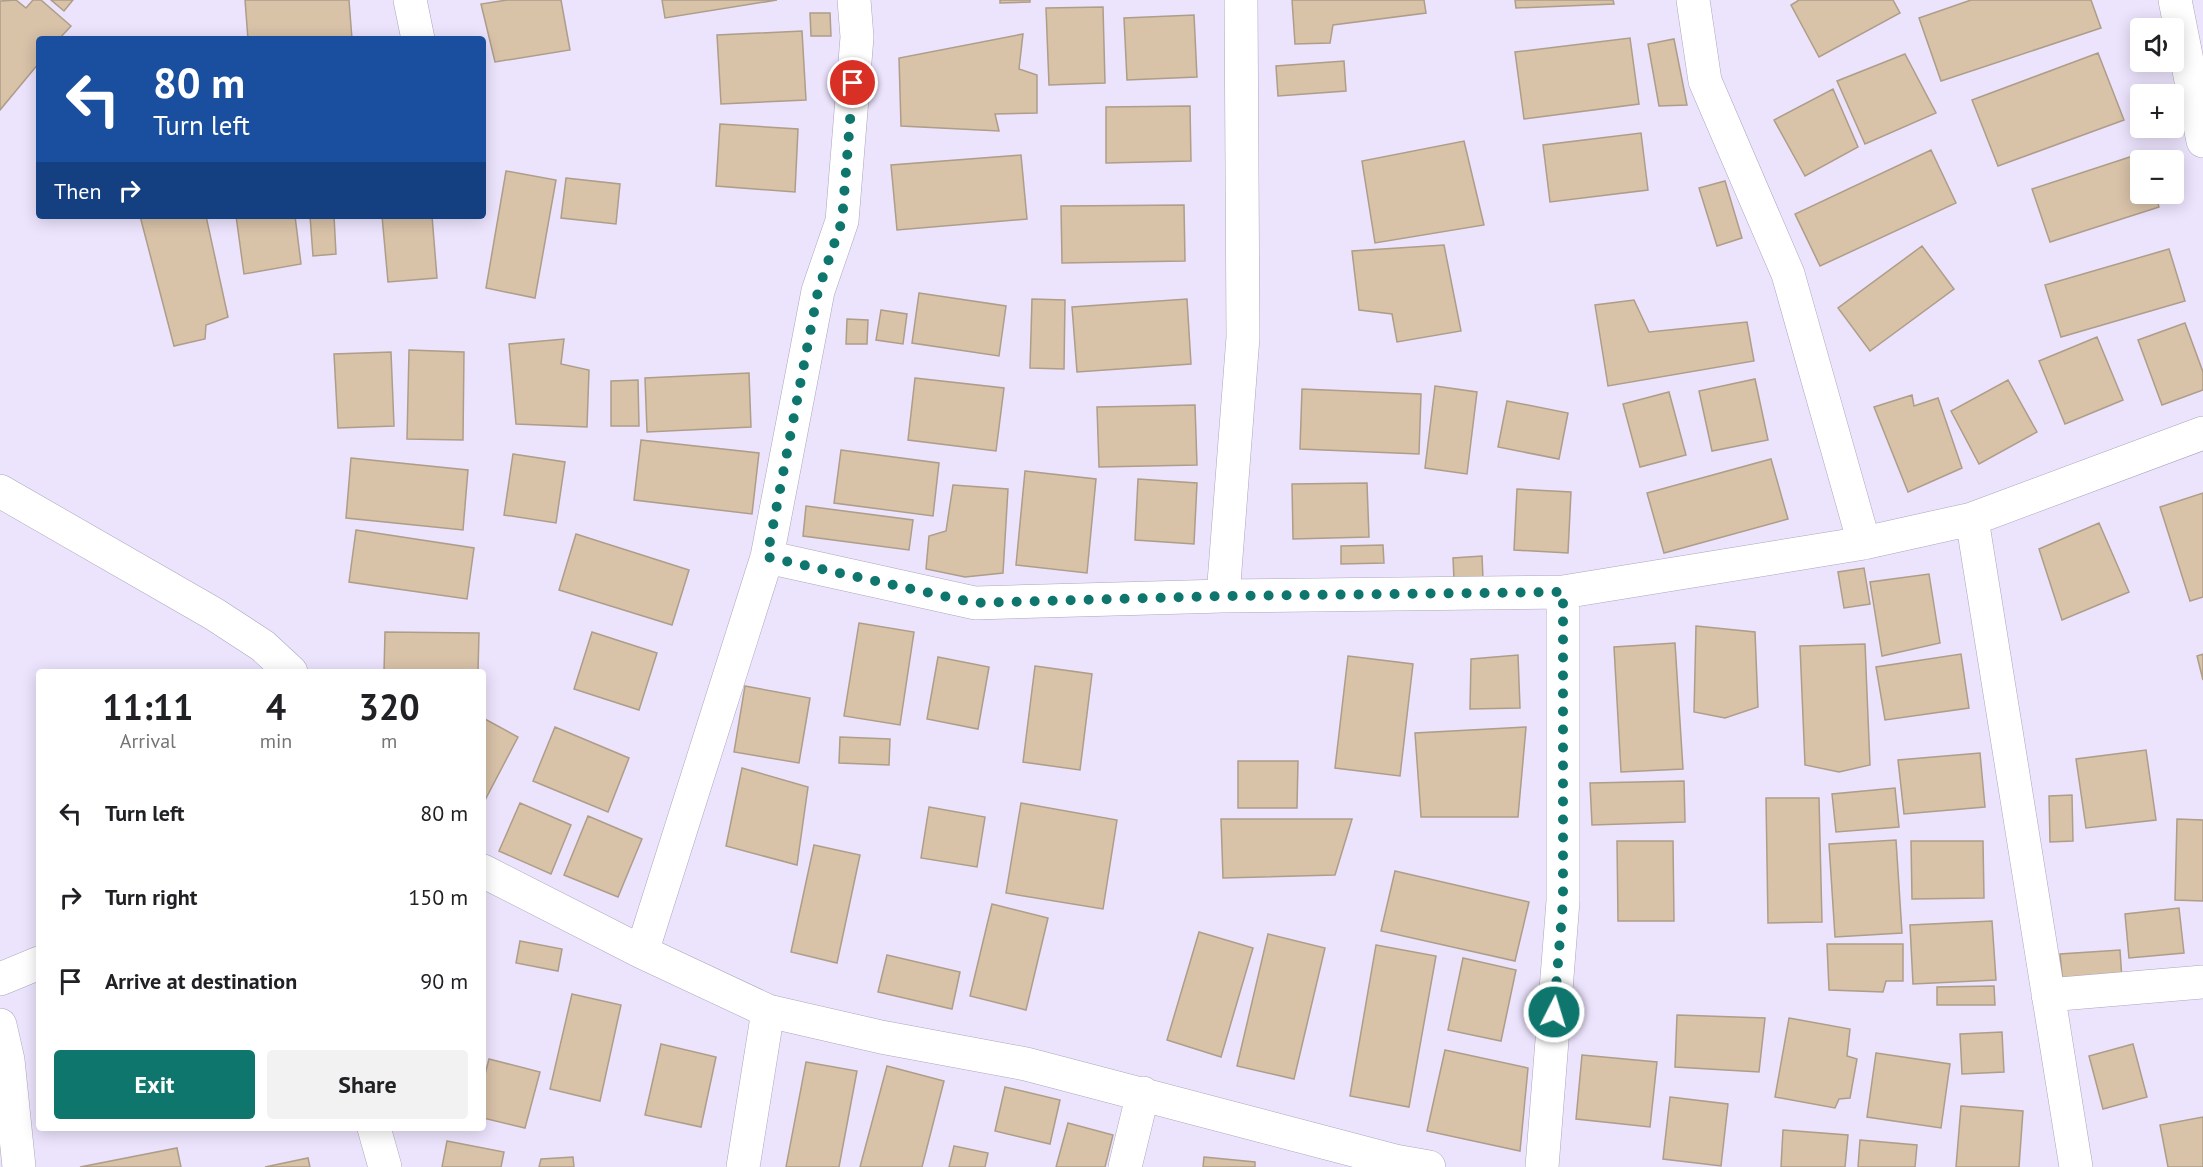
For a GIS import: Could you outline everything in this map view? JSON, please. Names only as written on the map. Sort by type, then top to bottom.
[{"type":"street","points":[[410,0],[417,36]]},
{"type":"street","points":[[642,952],[767,557],[818,291],[842,221],[857,37],[854,0]]},
{"type":"street","points":[[1223,596],[1243,337],[1240,0]]},
{"type":"street","points":[[1693,0],[1705,81],[1788,274],[1864,543]]},
{"type":"street","points":[[2175,0],[2203,141]]},
{"type":"street","points":[[767,557],[975,603],[1223,596],[1563,592],[1864,543],[1972,519],[2203,433]]},
{"type":"street","points":[[0,491],[214,614],[263,646],[288,669]]},
{"type":"street","points":[[1972,519],[2076,1167]]},
{"type":"street","points":[[1542,1167],[1563,901],[1563,592]]},
{"type":"street","points":[[486,873],[642,952],[768,1011],[881,1038],[1026,1064],[1395,1161],[1429,1167]]},
{"type":"street","points":[[0,979],[36,964]]},
{"type":"street","points":[[2048,995],[2203,982]]},
{"type":"street","points":[[743,1167],[768,1011]]},
{"type":"street","points":[[0,1025],[8,1060],[19,1167]]},
{"type":"street","points":[[1125,1167],[1143,1093]]},
{"type":"street","points":[[375,1131],[385,1167]]},
{"type":"building","points":[[16,0],[26,8],[33,0],[41,0],[71,26],[62,36],[36,36],[36,67],[0,110],[0,1]]},
{"type":"building","points":[[51,0],[73,0],[64,11]]},
{"type":"building","points":[[245,0],[349,0],[352,36],[248,36]]},
{"type":"building","points":[[507,0],[561,0],[570,50],[495,62],[481,4]]},
{"type":"building","points":[[662,0],[777,0],[665,18]]},
{"type":"building","points":[[1000,0],[1030,0],[1030,2],[1000,3]]},
{"type":"building","points":[[1292,0],[1424,0],[1426,13],[1333,25],[1330,43],[1295,44]]},
{"type":"building","points":[[1515,0],[1613,0],[1614,4],[1516,8]]},
{"type":"building","points":[[1799,0],[1893,0],[1900,13],[1819,57],[1791,5]]},
{"type":"building","points":[[1971,0],[2091,0],[2101,28],[1941,81],[1919,18]]},
{"type":"building","points":[[1103,7],[1105,83],[1049,85],[1046,8]]},
{"type":"building","points":[[810,13],[830,13],[831,36],[811,36]]},
{"type":"building","points":[[1194,15],[1197,77],[1127,80],[1124,18]]},
{"type":"building","points":[[802,31],[806,100],[721,104],[717,35]]},
{"type":"building","points":[[1023,34],[1019,69],[1037,75],[1037,113],[995,114],[999,131],[901,126],[899,58]]},
{"type":"building","points":[[1630,38],[1639,104],[1524,119],[1515,52]]},
{"type":"building","points":[[1674,39],[1687,105],[1659,106],[1648,44]]},
{"type":"building","points":[[2098,53],[2124,120],[1998,166],[1972,100]]},
{"type":"building","points":[[1905,54],[1936,113],[1865,144],[1837,81]]},
{"type":"building","points":[[1344,61],[1346,91],[1278,96],[1276,66]]},
{"type":"building","points":[[1833,89],[1858,147],[1805,176],[1774,120]]},
{"type":"building","points":[[1190,106],[1191,161],[1106,163],[1106,107]]},
{"type":"building","points":[[720,124],[798,129],[795,192],[716,186]]},
{"type":"building","points":[[1641,133],[1648,190],[1550,202],[1543,145]]},
{"type":"building","points":[[1464,141],[1484,225],[1375,243],[1362,161]]},
{"type":"building","points":[[1931,150],[1956,203],[1820,266],[1795,214]]},
{"type":"building","points":[[1021,155],[1027,219],[897,230],[891,165]]},
{"type":"building","points":[[2130,157],[2130,204],[2158,204],[2159,207],[2050,242],[2032,189]]},
{"type":"building","points":[[506,171],[556,180],[535,298],[486,288]]},
{"type":"building","points":[[566,178],[620,184],[616,224],[561,218]]},
{"type":"building","points":[[1725,181],[1742,238],[1717,246],[1699,188]]},
{"type":"building","points":[[1184,205],[1185,261],[1062,263],[1061,206]]},
{"type":"building","points":[[141,219],[207,219],[228,317],[206,325],[205,339],[174,346]]},
{"type":"building","points":[[236,219],[295,219],[301,264],[244,274]]},
{"type":"building","points":[[310,219],[334,219],[336,254],[313,256]]},
{"type":"building","points":[[382,219],[432,219],[437,278],[388,282]]},
{"type":"building","points":[[1444,245],[1461,331],[1397,342],[1392,314],[1359,310],[1352,251]]},
{"type":"building","points":[[1922,246],[1954,289],[1870,351],[1838,308]]},
{"type":"building","points":[[2169,249],[2185,301],[2061,337],[2045,285]]},
{"type":"building","points":[[919,293],[1006,306],[999,356],[912,343]]},
{"type":"building","points":[[1032,299],[1065,300],[1064,369],[1030,368]]},
{"type":"building","points":[[1187,299],[1191,364],[1077,372],[1072,307]]},
{"type":"building","points":[[1634,300],[1649,332],[1747,322],[1754,361],[1608,386],[1595,305]]},
{"type":"building","points":[[881,310],[907,314],[903,344],[876,340]]},
{"type":"building","points":[[847,319],[868,320],[867,344],[846,344]]},
{"type":"building","points":[[2185,323],[2203,372],[2203,390],[2162,405],[2138,340]]},
{"type":"building","points":[[2097,337],[2123,400],[2065,424],[2039,361]]},
{"type":"building","points":[[564,339],[561,364],[589,370],[587,427],[516,424],[509,344]]},
{"type":"building","points":[[409,350],[464,352],[463,440],[407,439]]},
{"type":"building","points":[[391,352],[394,426],[338,428],[334,354]]},
{"type":"building","points":[[749,373],[751,427],[647,432],[645,378]]},
{"type":"building","points":[[915,378],[1004,388],[996,451],[908,440]]},
{"type":"building","points":[[1755,379],[1768,440],[1712,451],[1699,391]]},
{"type":"building","points":[[638,380],[639,426],[611,426],[611,381]]},
{"type":"building","points":[[2008,380],[2037,432],[1979,464],[1951,411]]},
{"type":"building","points":[[1435,386],[1477,392],[1467,474],[1425,468]]},
{"type":"building","points":[[1302,389],[1421,394],[1419,454],[1300,449]]},
{"type":"building","points":[[1669,392],[1686,455],[1640,467],[1623,404]]},
{"type":"building","points":[[1912,395],[1914,406],[1938,398],[1962,468],[1908,492],[1874,407]]},
{"type":"building","points":[[1507,401],[1568,413],[1559,459],[1498,447]]},
{"type":"building","points":[[1195,405],[1197,465],[1099,467],[1097,407]]},
{"type":"building","points":[[641,440],[759,453],[752,514],[634,500]]},
{"type":"building","points":[[841,450],[939,463],[933,516],[834,503]]},
{"type":"building","points":[[513,454],[565,462],[556,523],[504,515]]},
{"type":"building","points":[[351,458],[468,470],[463,530],[346,518]]},
{"type":"building","points":[[1771,459],[1788,519],[1664,553],[1647,493]]},
{"type":"building","points":[[1025,471],[1096,479],[1087,573],[1016,565]]},
{"type":"building","points":[[1138,479],[1197,483],[1194,544],[1135,540]]},
{"type":"building","points":[[1367,483],[1369,537],[1293,539],[1292,484]]},
{"type":"building","points":[[953,485],[1008,489],[1003,573],[965,577],[926,569],[929,536],[946,531]]},
{"type":"building","points":[[1517,489],[1571,492],[1568,553],[1514,550]]},
{"type":"building","points":[[2203,493],[2203,597],[2190,601],[2160,507]]},
{"type":"building","points":[[806,506],[913,520],[909,550],[803,536]]},
{"type":"building","points":[[2099,523],[2129,592],[2062,620],[2039,549]]},
{"type":"building","points":[[356,530],[474,548],[467,599],[349,582]]},
{"type":"building","points":[[576,534],[689,570],[672,625],[559,590]]},
{"type":"building","points":[[1383,545],[1384,563],[1341,564],[1341,546]]},
{"type":"building","points":[[1482,556],[1483,579],[1454,580],[1453,558]]},
{"type":"building","points":[[1864,568],[1870,604],[1844,608],[1838,572]]},
{"type":"building","points":[[1929,574],[1940,643],[1882,656],[1870,582]]},
{"type":"building","points":[[859,623],[914,632],[900,725],[844,716]]},
{"type":"building","points":[[1696,626],[1755,632],[1758,707],[1725,718],[1694,712]]},
{"type":"building","points":[[385,632],[479,633],[478,669],[384,669]]},
{"type":"building","points":[[592,632],[657,653],[639,710],[574,689]]},
{"type":"building","points":[[1675,643],[1683,769],[1621,772],[1614,647]]},
{"type":"building","points":[[1865,644],[1870,765],[1839,772],[1805,765],[1800,646]]},
{"type":"building","points":[[1961,654],[1969,708],[1885,720],[1876,667]]},
{"type":"building","points":[[2203,654],[2203,680],[2197,656]]},
{"type":"building","points":[[1518,655],[1520,708],[1470,709],[1471,659]]},
{"type":"building","points":[[1348,656],[1413,664],[1400,776],[1335,768]]},
{"type":"building","points":[[938,657],[989,667],[978,729],[927,719]]},
{"type":"building","points":[[1035,666],[1092,674],[1080,770],[1023,762]]},
{"type":"building","points":[[745,686],[810,698],[799,763],[734,752]]},
{"type":"building","points":[[486,720],[518,737],[486,798]]},
{"type":"building","points":[[555,727],[629,758],[608,812],[533,781]]},
{"type":"building","points":[[1526,727],[1518,817],[1421,817],[1415,733]]},
{"type":"building","points":[[840,737],[890,739],[889,765],[839,763]]},
{"type":"building","points":[[2146,750],[2156,820],[2086,828],[2076,759]]},
{"type":"building","points":[[1980,753],[1985,807],[1904,814],[1898,760]]},
{"type":"building","points":[[1238,761],[1298,761],[1297,808],[1238,808]]},
{"type":"building","points":[[742,768],[808,787],[797,865],[726,846]]},
{"type":"building","points":[[1684,781],[1685,822],[1592,825],[1590,783]]},
{"type":"building","points":[[1895,788],[1899,827],[1836,832],[1832,794]]},
{"type":"building","points":[[2072,795],[2073,841],[2050,842],[2049,796]]},
{"type":"building","points":[[1766,798],[1819,798],[1822,922],[1768,923]]},
{"type":"building","points":[[520,803],[571,825],[551,874],[499,851]]},
{"type":"building","points":[[1021,803],[1117,820],[1103,909],[1006,893]]},
{"type":"building","points":[[929,807],[985,817],[977,867],[921,858]]},
{"type":"building","points":[[588,816],[642,839],[618,897],[564,875]]},
{"type":"building","points":[[1221,819],[1352,819],[1335,875],[1223,878]]},
{"type":"building","points":[[2177,819],[2203,820],[2203,901],[2175,900]]},
{"type":"building","points":[[1896,840],[1902,933],[1835,937],[1829,844]]},
{"type":"building","points":[[1617,841],[1673,841],[1674,921],[1618,921]]},
{"type":"building","points":[[1911,841],[1983,841],[1984,898],[1912,899]]},
{"type":"building","points":[[814,845],[860,855],[837,963],[791,952]]},
{"type":"building","points":[[1395,871],[1529,902],[1515,961],[1381,931]]},
{"type":"building","points":[[992,904],[1048,918],[1026,1010],[970,996]]},
{"type":"building","points":[[2179,908],[2184,953],[2129,958],[2125,914]]},
{"type":"building","points":[[1992,921],[1996,980],[1913,984],[1910,925]]},
{"type":"building","points":[[1199,932],[1253,948],[1221,1057],[1167,1040]]},
{"type":"building","points":[[1268,934],[1325,948],[1294,1079],[1237,1066]]},
{"type":"building","points":[[520,941],[562,949],[558,971],[516,963]]},
{"type":"building","points":[[1827,944],[1903,944],[1903,981],[1886,981],[1883,992],[1829,990]]},
{"type":"building","points":[[1376,945],[1436,956],[1409,1107],[1350,1096]]},
{"type":"building","points":[[2120,950],[2122,980],[2063,985],[2060,954]]},
{"type":"building","points":[[887,955],[960,972],[952,1009],[878,992]]},
{"type":"building","points":[[1463,958],[1516,970],[1501,1041],[1448,1030]]},
{"type":"building","points":[[1994,986],[1995,1005],[1937,1005],[1937,987]]},
{"type":"building","points":[[572,994],[621,1005],[600,1101],[550,1089]]},
{"type":"building","points":[[1677,1015],[1765,1018],[1759,1072],[1675,1067]]},
{"type":"building","points":[[1789,1018],[1850,1029],[1847,1056],[1857,1059],[1850,1098],[1839,1099],[1835,1108],[1775,1097]]},
{"type":"building","points":[[2002,1032],[2004,1072],[1962,1074],[1960,1034]]},
{"type":"building","points":[[661,1044],[716,1057],[701,1127],[645,1115]]},
{"type":"building","points":[[2133,1044],[2147,1097],[2103,1109],[2089,1056]]},
{"type":"building","points":[[1445,1050],[1528,1068],[1520,1151],[1427,1131]]},
{"type":"building","points":[[1876,1053],[1950,1064],[1941,1128],[1867,1117]]},
{"type":"building","points":[[1582,1055],[1657,1062],[1650,1127],[1576,1119]]},
{"type":"building","points":[[489,1059],[540,1072],[525,1128],[486,1119],[486,1070]]},
{"type":"building","points":[[806,1062],[857,1071],[839,1167],[786,1167]]},
{"type":"building","points":[[887,1066],[944,1081],[922,1167],[860,1167]]},
{"type":"building","points":[[1005,1087],[1060,1100],[1050,1144],[995,1131]]},
{"type":"building","points":[[1670,1097],[1728,1104],[1721,1166],[1663,1159]]},
{"type":"building","points":[[1961,1106],[2023,1111],[2019,1167],[1956,1167]]},
{"type":"building","points":[[2203,1117],[2203,1167],[2168,1167],[2160,1125]]},
{"type":"building","points":[[1068,1123],[1113,1135],[1105,1167],[1056,1167]]},
{"type":"building","points":[[1783,1130],[1848,1135],[1845,1167],[1781,1167]]},
{"type":"building","points":[[1860,1140],[1917,1145],[1915,1167],[1858,1167]]},
{"type":"building","points":[[447,1141],[504,1152],[501,1167],[442,1167]]},
{"type":"building","points":[[954,1146],[988,1153],[985,1167],[949,1167]]},
{"type":"building","points":[[177,1148],[181,1167],[80,1167]]},
{"type":"building","points":[[573,1157],[574,1167],[539,1167],[541,1159]]},
{"type":"building","points":[[1204,1157],[1255,1162],[1255,1167],[1203,1167]]},
{"type":"building","points":[[308,1158],[310,1167],[265,1167]]},
{"type":"route","points":[[853,83],[842,221],[818,291],[767,557],[975,603],[1223,596],[1563,592],[1563,901],[1554,1012]]}]
